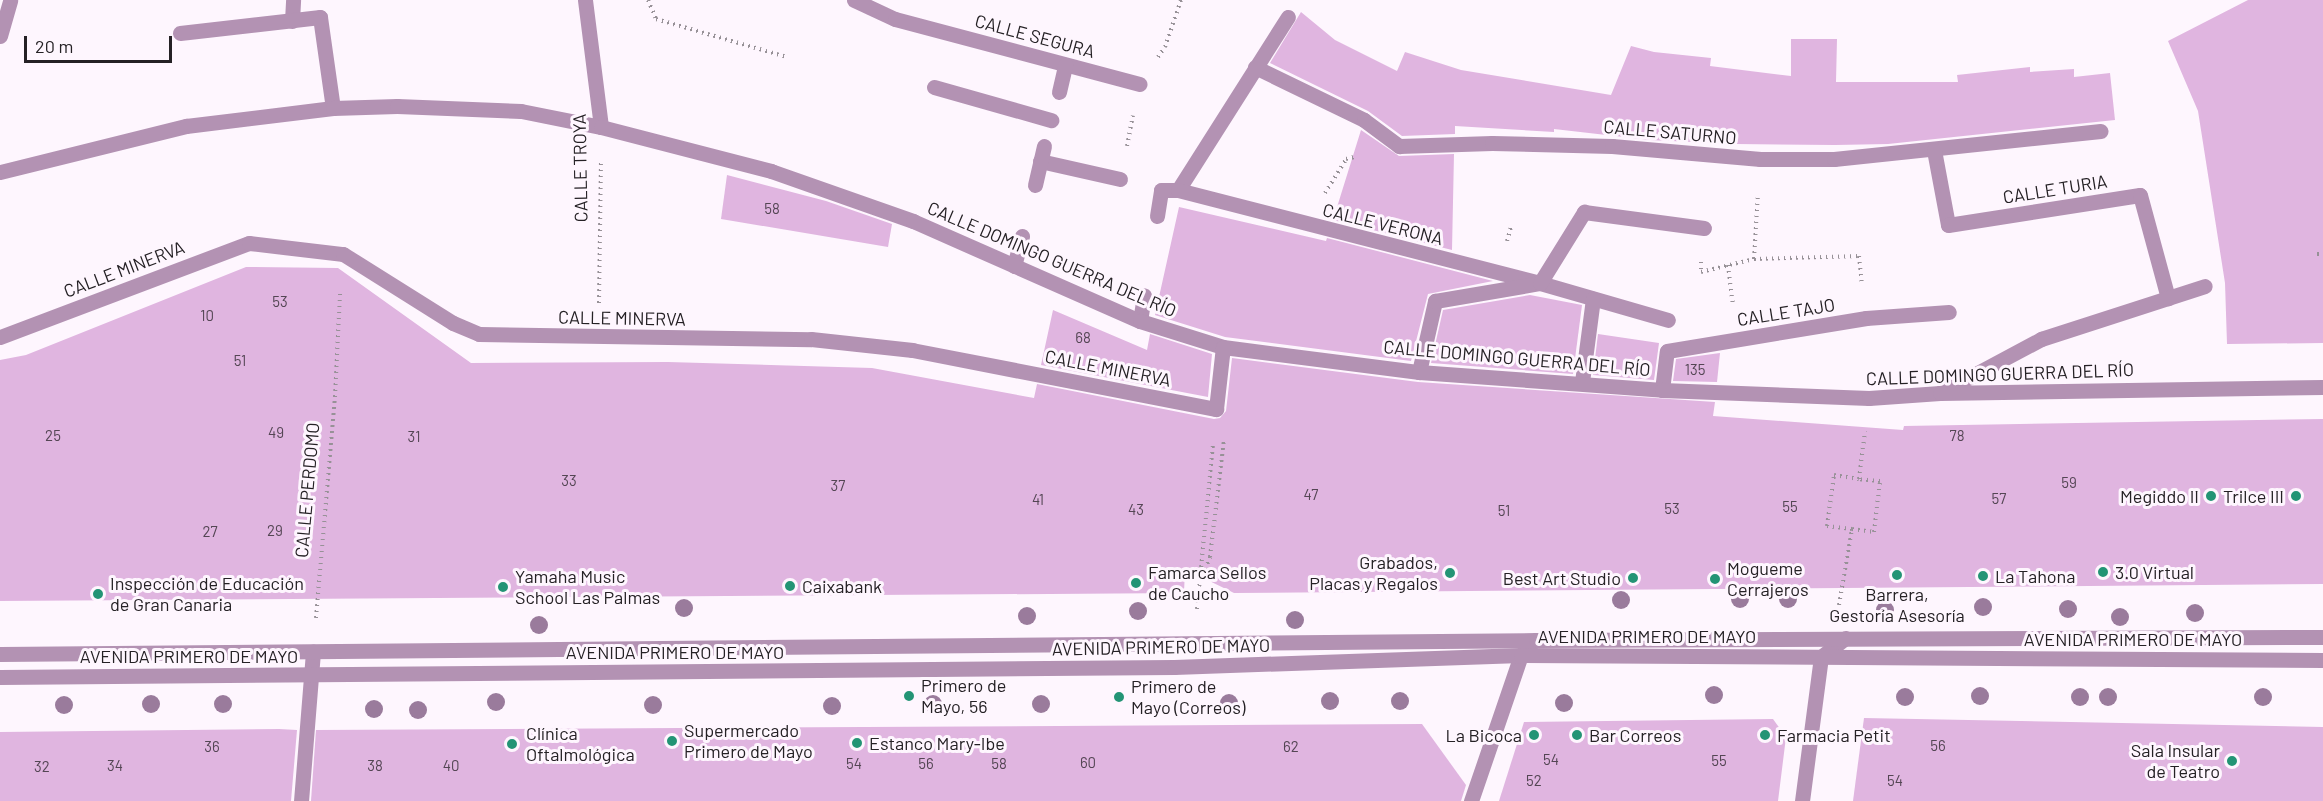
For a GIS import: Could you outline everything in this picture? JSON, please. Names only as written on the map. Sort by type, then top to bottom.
[{"type":"street","points":[[0,36],[10,0]]},
{"type":"street","points":[[292,0],[292,21]]},
{"type":"street","name":"CALLE TROYA","points":[[585,0],[601,127]]},
{"type":"street","name":"CALLE SEGURA","points":[[854,0],[895,19],[1140,84]]},
{"type":"street","points":[[180,33],[320,17],[333,108]]},
{"type":"street","points":[[1178,190],[1287,17]]},
{"type":"street","points":[[1059,92],[1065,65]]},
{"type":"street","points":[[1255,67],[1364,120],[1399,146]]},
{"type":"street","points":[[934,87],[1051,120]]},
{"type":"street","name":"CALLE DOMINGO GUERRA DEL RÍO","points":[[0,172],[186,126],[333,108],[397,106],[521,111],[601,127],[771,171],[913,221],[1140,321],[1223,347],[1419,372],[1582,382],[1662,390],[1869,398],[1940,393],[2323,387]]},
{"type":"street","name":"CALLE SATURNO","points":[[1399,146],[1492,143],[1612,146],[1760,159],[1834,159],[2101,131]]},
{"type":"street","name":"CALLE TURIA","points":[[1934,150],[1948,225],[2140,195],[2168,298]]},
{"type":"street","points":[[1035,185],[1042,153],[1120,179]]},
{"type":"street","name":"CALLE VERONA","points":[[1157,216],[1161,190],[1178,190],[1540,283],[1668,320]]},
{"type":"street","points":[[1419,372],[1435,301],[1540,283],[1584,212],[1704,228]]},
{"type":"street","points":[[1014,266],[1022,237]]},
{"type":"street","name":"CALLE MINERVA","points":[[0,337],[249,243],[342,254],[453,323],[478,334],[811,339],[912,350],[1216,409]]},
{"type":"street","points":[[1940,393],[2042,339],[2205,286]]},
{"type":"street","points":[[1140,321],[1144,295]]},
{"type":"street","points":[[1582,382],[1593,300]]},
{"type":"street","name":"CALLE TAJO","points":[[1662,390],[1667,351],[1866,318],[1949,312]]},
{"type":"street","points":[[1216,409],[1223,347]]},
{"type":"street","name":"AVENIDA PRIMERO DE MAYO","points":[[0,654],[1536,640],[2323,637]]},
{"type":"street","points":[[1802,801],[1821,657],[1839,638]]},
{"type":"street","points":[[1471,801],[1521,655],[1536,640]]},
{"type":"street","points":[[301,801],[313,651]]},
{"type":"street","name":"AVENIDA PRIMERO DE MAYO","points":[[0,677],[1174,667],[1521,655],[2323,660]]},
{"type":"path","points":[[648,0],[656,19],[787,57]]},
{"type":"path","name":"CALLE TROYA","points":[[598,337],[601,127]]},
{"type":"path","points":[[1305,224],[1346,159],[1399,146]]},
{"type":"path","points":[[1754,258],[1760,159]]},
{"type":"path","points":[[1704,228],[1701,272],[1754,258],[1859,256],[1866,318]]},
{"type":"path","name":"CALLE PERDOMO","points":[[313,651],[335,397],[342,254]]},
{"type":"path","points":[[2317,254],[2323,254]]},
{"type":"path","points":[[1728,265],[1737,339]]},
{"type":"path","points":[[1859,478],[1869,398]]},
{"type":"path","points":[[1216,409],[1199,586],[1210,557],[1221,473]]},
{"type":"path","points":[[1834,476],[1859,478],[1880,481],[1874,532],[1827,526],[1834,476]]},
{"type":"path","points":[[1839,638],[1852,529]]},
{"type":"building","points":[[2248,0],[2323,0],[2323,343],[2227,344],[2225,283],[2198,111],[2168,41]]},
{"type":"building","points":[[1301,12],[1335,40],[1397,71],[1405,52],[1461,70],[1611,95],[1631,46],[1654,52],[1711,58],[1710,66],[1791,76],[1791,39],[1837,39],[1836,82],[1958,82],[1957,75],[2030,67],[2030,72],[2074,69],[2074,77],[2110,73],[2115,120],[1888,144],[1736,144],[1650,140],[1554,129],[1554,132],[1455,126],[1455,134],[1402,136],[1368,111],[1270,63]]},
{"type":"building","points":[[1361,130],[1399,156],[1454,154],[1452,250],[1333,220]]},
{"type":"building","points":[[727,175],[826,201],[892,224],[888,247],[721,219]]},
{"type":"building","points":[[1179,207],[1326,241],[1327,238],[1493,281],[1428,294],[1411,361],[1225,337],[1155,315]]},
{"type":"building","points":[[246,267],[338,268],[471,363],[668,362],[872,368],[1034,398],[1037,384],[1214,419],[1220,418],[1226,411],[1232,358],[1418,382],[1715,402],[1713,416],[1903,430],[1904,426],[2323,419],[2323,584],[1234,593],[1185,569],[1184,593],[0,601],[0,360],[26,355]]},
{"type":"building","points":[[1530,295],[1582,305],[1573,374],[1431,363],[1443,310]]},
{"type":"building","points":[[1053,310],[1147,350],[1150,334],[1212,354],[1208,397],[1041,365]]},
{"type":"building","points":[[1598,334],[1659,343],[1654,380],[1593,375]]},
{"type":"building","points":[[1720,353],[1717,382],[1673,381],[1676,359]]},
{"type":"building","points":[[1864,718],[2323,727],[2323,801],[1853,801]]},
{"type":"building","points":[[1773,719],[1786,737],[1778,801],[1499,801],[1524,722]]},
{"type":"building","points":[[1422,724],[1466,785],[1461,801],[311,801],[316,730]]},
{"type":"building","points":[[297,730],[291,801],[0,801],[0,732]]},
{"type":"place","name":"Megiddo II","points":[[2211,496]]},
{"type":"place","name":"Trilce III","points":[[2296,496]]},
{"type":"place","name":"3.0 Virtual","points":[[2103,572]]},
{"type":"place","name":"Grabados, Placas y Regalos","points":[[1450,573]]},
{"type":"place","name":"Barrera, Gestoría Asesoría","points":[[1897,575]]},
{"type":"place","name":"La Tahona","points":[[1983,576]]},
{"type":"place","name":"Best Art Studio","points":[[1633,578]]},
{"type":"place","name":"Mogueme Cerrajeros","points":[[1715,579]]},
{"type":"place","name":"Famarca Sellos de Caucho","points":[[1136,583]]},
{"type":"place","name":"Caixabank","points":[[790,586]]},
{"type":"place","name":"Yamaha Music School Las Palmas","points":[[503,587]]},
{"type":"place","name":"Inspección de Educación de Gran Canaria","points":[[98,594]]},
{"type":"place","name":"Primero de Mayo, 56","points":[[909,696]]},
{"type":"place","name":"Primero de Mayo (Correos)","points":[[1119,697]]},
{"type":"place","name":"La Bicoca","points":[[1534,735]]},
{"type":"place","name":"Bar Correos","points":[[1577,735]]},
{"type":"place","name":"Farmacia Petit","points":[[1765,735]]},
{"type":"place","name":"Supermercado Primero de Mayo","points":[[672,741]]},
{"type":"place","name":"Estanco Mary-Ibe","points":[[857,743]]},
{"type":"place","name":"Clínica Oftalmológica","points":[[512,744]]},
{"type":"place","name":"Sala Insular de Teatro","points":[[2232,761]]}]
